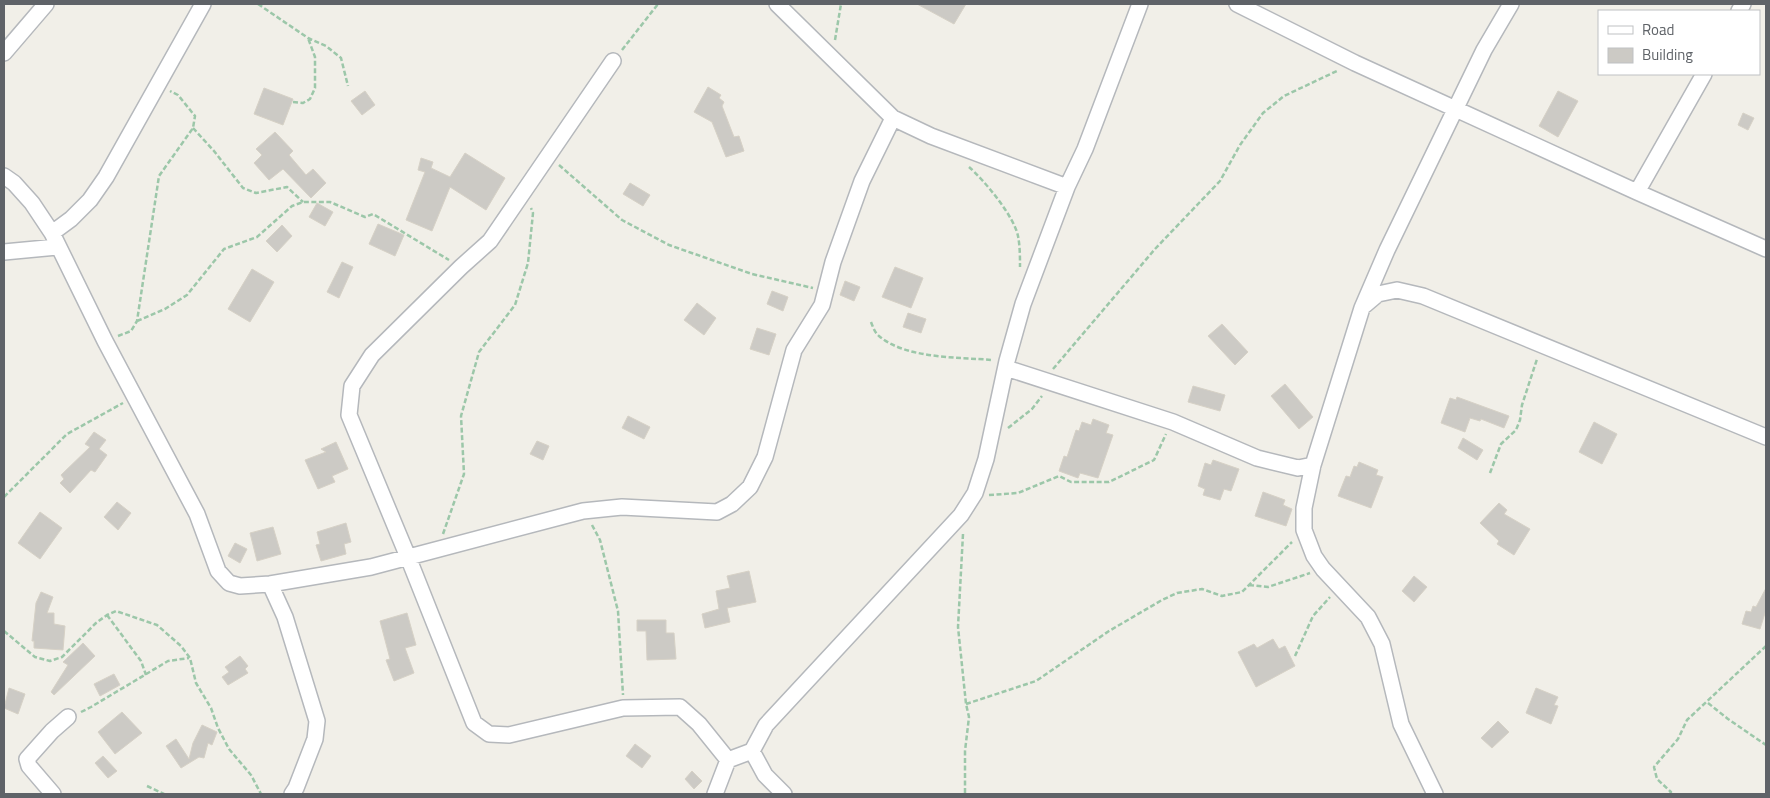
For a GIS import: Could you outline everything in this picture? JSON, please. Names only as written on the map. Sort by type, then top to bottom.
[{"type":"street","points":[[4,53],[46,4]]},
{"type":"street","points":[[4,252],[55,240],[71,219],[90,200],[106,177],[203,4]]},
{"type":"street","points":[[777,4],[893,118],[931,136],[1067,187]]},
{"type":"street","points":[[715,794],[728,760],[752,751],[766,725],[961,515],[975,493],[986,459],[1007,364],[1024,304],[1067,187],[1085,149],[1140,4]]},
{"type":"street","points":[[1237,4],[1355,63],[1766,249]]},
{"type":"street","points":[[1435,794],[1401,724],[1382,644],[1368,617],[1323,569],[1314,556],[1304,530],[1304,508],[1313,465],[1362,308],[1387,250],[1484,50],[1511,4]]},
{"type":"street","points":[[613,61],[490,241],[372,355],[352,386],[348,415],[408,557],[474,723],[489,734],[509,735],[623,708],[680,707],[699,724],[728,760]]},
{"type":"street","points":[[1637,192],[1703,75]]},
{"type":"street","points":[[4,176],[14,183],[32,202],[55,240],[105,341],[197,514],[218,571],[229,584],[240,586],[270,584],[371,567],[583,511],[622,507],[717,512],[732,504],[750,487],[765,457],[794,350],[822,305],[833,262],[862,181],[893,118]]},
{"type":"street","points":[[1362,308],[1378,294],[1397,290],[1423,296],[1766,437]]},
{"type":"street","points":[[1007,364],[1044,379],[1173,422],[1257,458],[1298,468],[1313,465]]},
{"type":"street","points":[[270,584],[285,616],[317,721],[315,739],[296,792]]},
{"type":"street","points":[[53,794],[29,766],[27,759],[52,731],[68,717]]},
{"type":"street","points":[[752,751],[765,775],[784,794]]},
{"type":"path","points":[[258,4],[308,38],[326,46],[341,58],[348,86]]},
{"type":"path","points":[[613,61],[658,4]]},
{"type":"path","points":[[836,44],[835,39],[841,4]]},
{"type":"path","points":[[292,102],[303,103],[310,99],[315,88],[315,57],[308,38]]},
{"type":"path","points":[[1044,379],[1155,249],[1220,181],[1240,145],[1264,113],[1284,96],[1355,63]]},
{"type":"path","points":[[105,341],[131,331],[137,321],[159,176],[193,128],[195,116],[178,95],[157,84]]},
{"type":"path","points":[[193,128],[243,188],[256,193],[287,186],[303,202]]},
{"type":"path","points":[[548,155],[622,220],[669,245],[752,274],[826,291]]},
{"type":"path","points":[[966,164],[979,176],[1011,219],[1018,235],[1021,274]]},
{"type":"path","points":[[437,549],[464,474],[460,416],[479,352],[515,305],[528,263],[533,214],[526,188]]},
{"type":"path","points":[[137,321],[165,309],[187,295],[224,249],[258,237],[292,206],[303,202],[330,202],[365,217],[373,214],[461,267]]},
{"type":"path","points":[[871,322],[877,335],[901,348],[932,355],[1007,364]]},
{"type":"path","points":[[1490,473],[1501,444],[1516,430],[1520,420],[1522,405],[1538,357],[1538,344]]},
{"type":"path","points":[[1004,434],[1007,428],[1032,409],[1043,394],[1060,384]]},
{"type":"path","points":[[4,497],[67,434],[135,397]]},
{"type":"path","points":[[975,493],[994,496],[1018,493],[1059,476],[1072,482],[1109,482],[1154,460],[1173,422]]},
{"type":"path","points":[[583,511],[600,540],[618,611],[623,708]]},
{"type":"path","points":[[961,515],[963,539],[958,627],[969,718],[965,751],[965,794]]},
{"type":"path","points":[[966,704],[1036,681],[1109,631],[1177,593],[1202,589],[1222,596],[1242,592],[1304,530]]},
{"type":"path","points":[[1249,585],[1268,587],[1323,569]]},
{"type":"path","points":[[1295,656],[1312,616],[1340,586]]},
{"type":"path","points":[[4,631],[35,657],[50,661],[62,657],[107,615],[116,611],[157,624],[181,646],[190,658],[196,684],[211,708],[218,728],[230,749],[251,775],[261,794]]},
{"type":"path","points":[[107,615],[141,661],[146,675]]},
{"type":"path","points":[[1670,794],[1671,792],[1657,779],[1654,767],[1678,739],[1687,720],[1766,646]]},
{"type":"path","points":[[68,717],[91,707],[168,661],[190,658]]},
{"type":"path","points":[[1708,702],[1728,720],[1766,745]]},
{"type":"path","points":[[147,786],[164,794]]},
{"type":"building","points":[[917,4],[966,4],[954,24]]},
{"type":"building","points":[[708,87],[721,95],[719,98],[724,102],[722,106],[734,137],[739,136],[744,151],[726,157],[712,122],[694,112]]},
{"type":"building","points":[[264,88],[293,99],[283,125],[254,114]]},
{"type":"building","points":[[365,91],[375,105],[362,115],[351,101]]},
{"type":"building","points":[[1558,91],[1578,101],[1558,137],[1539,126]]},
{"type":"building","points":[[1743,113],[1754,118],[1748,130],[1738,125]]},
{"type":"building","points":[[275,132],[293,151],[289,155],[306,175],[313,169],[326,183],[311,198],[283,169],[269,180],[254,163],[262,155],[256,149]]},
{"type":"building","points":[[465,153],[505,178],[486,210],[450,187],[432,231],[406,220],[425,172],[418,170],[421,158],[433,162],[431,168],[450,177]]},
{"type":"building","points":[[630,183],[650,195],[643,206],[623,194]]},
{"type":"building","points":[[317,203],[333,212],[325,226],[309,217]]},
{"type":"building","points":[[378,224],[404,235],[395,256],[369,244]]},
{"type":"building","points":[[282,225],[292,236],[277,252],[266,241]]},
{"type":"building","points":[[342,262],[353,267],[339,298],[327,292]]},
{"type":"building","points":[[895,267],[923,278],[911,308],[882,297]]},
{"type":"building","points":[[252,269],[274,282],[250,322],[228,309]]},
{"type":"building","points":[[845,281],[860,287],[854,301],[840,295]]},
{"type":"building","points":[[772,291],[788,297],[783,311],[767,304]]},
{"type":"building","points":[[697,303],[716,318],[704,335],[684,320]]},
{"type":"building","points":[[908,313],[926,319],[921,333],[903,327]]},
{"type":"building","points":[[1222,324],[1248,352],[1235,365],[1208,336]]},
{"type":"building","points":[[757,328],[776,334],[769,355],[750,349]]},
{"type":"building","points":[[1285,384],[1313,417],[1299,429],[1271,396]]},
{"type":"building","points":[[1193,386],[1225,395],[1220,411],[1188,402]]},
{"type":"building","points":[[1457,397],[1509,416],[1504,428],[1481,419],[1480,421],[1470,418],[1465,432],[1441,423],[1450,398],[1456,400]]},
{"type":"building","points":[[628,416],[650,427],[644,439],[622,428]]},
{"type":"building","points":[[1093,419],[1109,425],[1106,433],[1113,435],[1098,478],[1080,473],[1078,478],[1059,471],[1064,456],[1067,457],[1076,430],[1079,431],[1082,422],[1091,425]]},
{"type":"building","points":[[1594,422],[1617,434],[1602,464],[1579,452]]},
{"type":"building","points":[[94,432],[106,440],[99,449],[107,455],[95,472],[91,470],[70,493],[60,483],[64,479],[61,475],[90,447],[85,444]]},
{"type":"building","points":[[1463,438],[1483,450],[1477,460],[1458,448]]},
{"type":"building","points":[[537,441],[549,446],[543,460],[530,454]]},
{"type":"building","points":[[336,442],[348,469],[332,476],[335,482],[318,489],[305,460],[326,452],[321,449]]},
{"type":"building","points":[[1213,460],[1239,469],[1231,491],[1224,489],[1220,500],[1203,495],[1205,489],[1198,486],[1205,463],[1211,465]]},
{"type":"building","points":[[1359,462],[1378,470],[1376,475],[1383,477],[1371,508],[1338,496],[1346,476],[1350,477],[1354,466],[1357,467]]},
{"type":"building","points":[[1263,492],[1285,500],[1283,505],[1292,509],[1286,526],[1255,516]]},
{"type":"building","points":[[117,502],[131,513],[118,530],[104,517]]},
{"type":"building","points":[[1499,503],[1507,510],[1504,514],[1530,529],[1514,555],[1497,544],[1499,541],[1480,523]]},
{"type":"building","points":[[40,512],[62,528],[40,559],[18,543]]},
{"type":"building","points":[[346,523],[351,542],[344,544],[346,554],[321,561],[316,545],[320,544],[317,532]]},
{"type":"building","points":[[273,527],[281,554],[257,561],[250,533]]},
{"type":"building","points":[[235,543],[247,549],[240,563],[228,556]]},
{"type":"building","points":[[749,571],[756,602],[727,608],[730,622],[705,628],[702,614],[719,609],[716,591],[730,588],[727,576]]},
{"type":"building","points":[[1414,576],[1427,587],[1414,602],[1402,591]]},
{"type":"building","points":[[1766,588],[1766,610],[1760,629],[1742,624],[1746,611],[1751,612],[1753,606],[1756,607]]},
{"type":"building","points":[[41,592],[53,597],[47,613],[54,613],[54,624],[65,626],[63,650],[34,648],[34,641],[32,641],[36,603]]},
{"type":"building","points":[[407,613],[416,645],[405,648],[414,673],[394,681],[386,660],[390,659],[380,621]]},
{"type":"building","points":[[637,620],[666,620],[666,633],[674,633],[676,659],[647,660],[646,631],[637,631]]},
{"type":"building","points":[[1273,639],[1279,649],[1285,646],[1295,666],[1256,687],[1238,652],[1254,644],[1257,648]]},
{"type":"building","points":[[83,643],[95,656],[54,695],[51,692],[68,665],[63,662]]},
{"type":"building","points":[[240,656],[248,666],[245,669],[248,673],[228,685],[222,677],[229,672],[225,667]]},
{"type":"building","points":[[114,674],[120,685],[100,696],[94,684]]},
{"type":"building","points":[[9,688],[25,694],[18,714],[4,708]]},
{"type":"building","points":[[1536,688],[1558,697],[1554,705],[1558,706],[1551,724],[1526,713]]},
{"type":"building","points":[[122,712],[142,733],[115,754],[98,732]]},
{"type":"building","points":[[1498,721],[1509,732],[1492,748],[1481,738]]},
{"type":"building","points":[[202,725],[217,732],[212,745],[208,743],[204,758],[199,757],[181,768],[166,746],[176,739],[189,759],[193,743]]},
{"type":"building","points":[[635,744],[651,756],[642,768],[626,756]]},
{"type":"building","points":[[103,756],[117,771],[108,778],[95,763]]},
{"type":"building","points":[[692,771],[702,781],[694,789],[685,779]]}]
